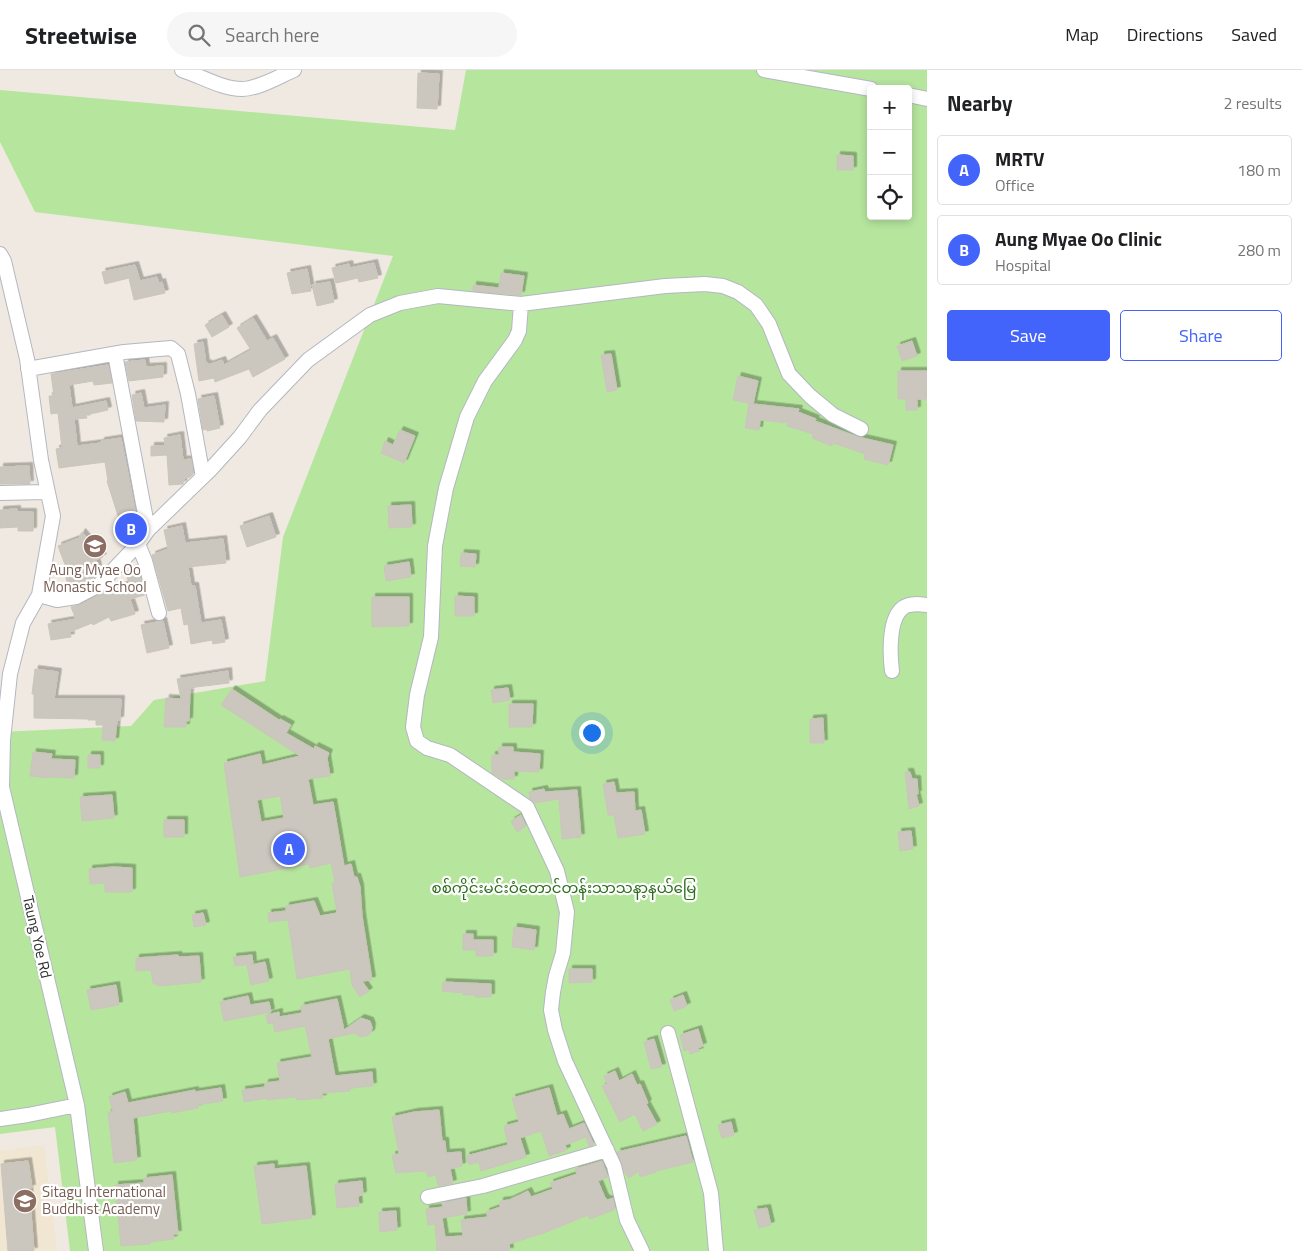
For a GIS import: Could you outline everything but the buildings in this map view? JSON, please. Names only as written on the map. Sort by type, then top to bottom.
[{"type":"street","points":[[182,70],[229,87],[243,89],[294,70]]},
{"type":"street","points":[[764,70],[867,88]]},
{"type":"street","points":[[912,96],[927,98]]},
{"type":"street","name":"Taung Yoe Rd","points":[[0,254],[4,261],[4,281],[28,369],[47,492],[53,516],[39,595],[23,623],[10,674],[2,722],[3,794],[77,1105],[96,1251]]},
{"type":"street","points":[[39,595],[57,600],[76,597],[99,585],[138,544],[148,530],[203,477],[240,437],[260,410],[308,360],[370,315],[400,303],[438,296],[521,304],[665,286],[705,284],[723,286],[738,292],[756,305],[769,324],[788,374],[833,415],[861,428]]},
{"type":"street","points":[[521,304],[519,331],[485,381],[466,417],[446,488],[435,546],[431,637],[417,696],[413,727],[417,741],[422,745],[450,755],[527,807],[557,871],[567,912],[563,953],[556,976],[551,1010],[557,1038],[565,1061],[614,1166],[627,1220],[642,1251]]},
{"type":"street","points":[[28,369],[115,354],[171,348],[178,354],[188,394],[203,477]]},
{"type":"street","points":[[115,354],[148,530]]},
{"type":"street","points":[[0,493],[47,492]]},
{"type":"street","points":[[138,544],[145,561],[160,613]]},
{"type":"street","points":[[892,671],[891,639],[896,616],[903,607],[914,604],[927,605]]},
{"type":"street","points":[[0,692],[4,689],[10,674]]},
{"type":"street","points":[[668,1033],[711,1193],[716,1251]]},
{"type":"street","points":[[0,1119],[77,1105]]},
{"type":"street","points":[[428,1197],[483,1186],[607,1150]]},
{"type":"shaded area","name":"Sitagu International Buddhist Academy","points":[[44,1145],[57,1251],[0,1251],[0,1151]]},
{"type":"green space","name":"စစ်ကိုင်းမင်းဝံတောင်တန်းသာသနာ့နယ်မြေ","points":[[466,70],[927,70],[927,1251],[70,1251],[55,1127],[0,1134],[0,732],[131,726],[154,700],[265,681],[283,537],[393,256],[35,212],[0,142],[0,90],[455,130]]},
{"type":"place","name":"Aung Myae Oo Clinic","points":[[131,529]]},
{"type":"place","name":"Aung Myae Oo Monastic School","points":[[95,546]]},
{"type":"place","name":"MRTV","points":[[289,849]]},
{"type":"place","name":"Sitagu International Buddhist Academy","points":[[25,1201]]}]
